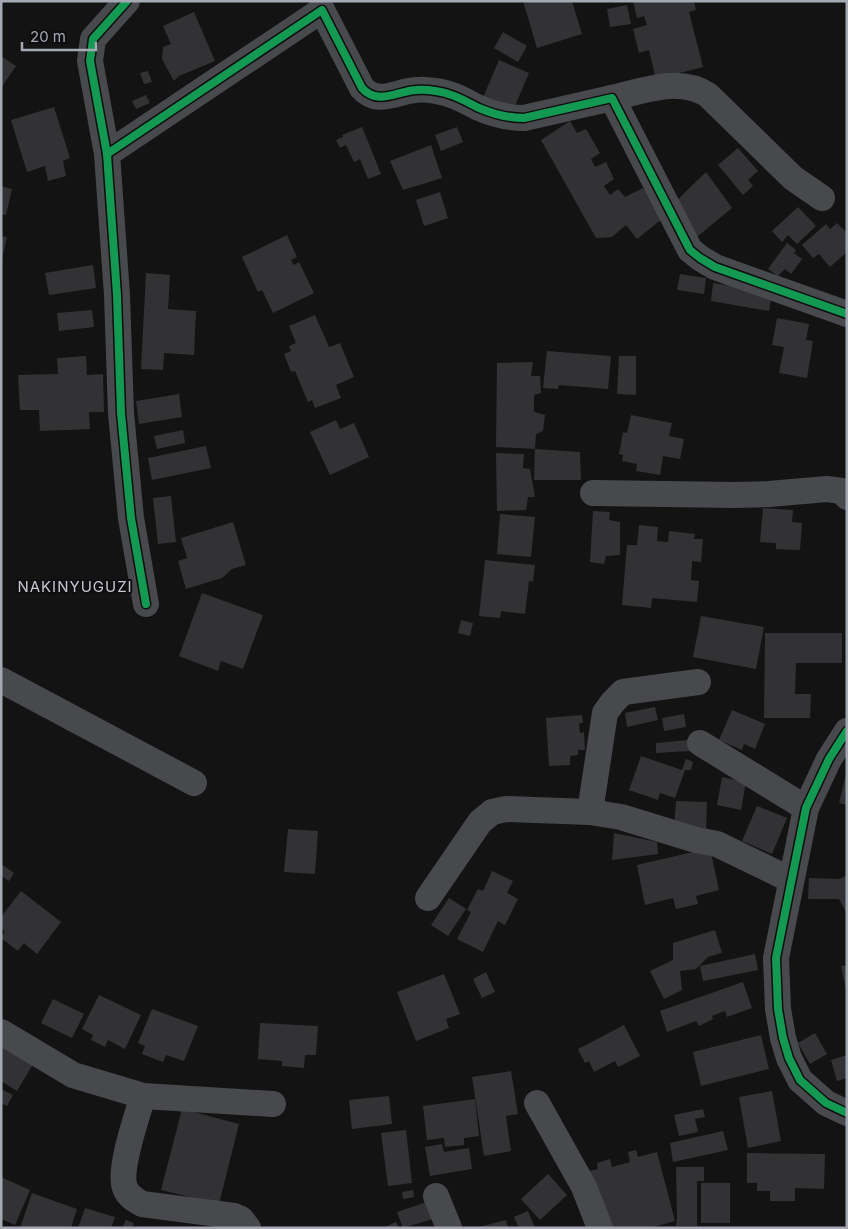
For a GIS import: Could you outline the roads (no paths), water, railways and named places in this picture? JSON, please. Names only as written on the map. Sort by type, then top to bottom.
[{"type":"street","points":[[127,1],[92,39],[90,61],[107,154],[117,295],[121,413],[131,518],[146,604]]},
{"type":"street","points":[[107,154],[332,6],[362,88],[368,94],[375,97],[416,90],[438,91],[460,97],[480,108],[503,116],[524,118],[663,86],[676,85],[699,89],[708,95],[793,178],[822,198]]},
{"type":"street","points":[[612,98],[690,250],[714,267],[847,314]]},
{"type":"street","points":[[593,493],[769,494],[828,489],[845,492]]},
{"type":"street","points":[[1,680],[194,783]]},
{"type":"street","points":[[590,812],[606,713],[613,702],[623,692],[698,682]]},
{"type":"street","points":[[847,731],[829,759],[806,808],[776,958],[778,1009],[789,1058],[800,1080],[826,1103],[847,1113]]},
{"type":"street","points":[[700,742],[806,808]]},
{"type":"street","points":[[428,898],[480,822],[492,812],[506,809],[590,812],[621,817],[696,840],[717,844],[791,880]]},
{"type":"street","points":[[1,1032],[73,1075],[143,1096],[273,1104]]},
{"type":"street","points":[[143,1096],[125,1164],[125,1187],[132,1198],[142,1204],[234,1216],[241,1218],[248,1228]]},
{"type":"street","points":[[537,1103],[584,1187],[600,1228]]},
{"type":"street","points":[[436,1196],[449,1228]]},
{"type":"district","name":"NAKINYUGUZI","points":[[75,586]]}]
